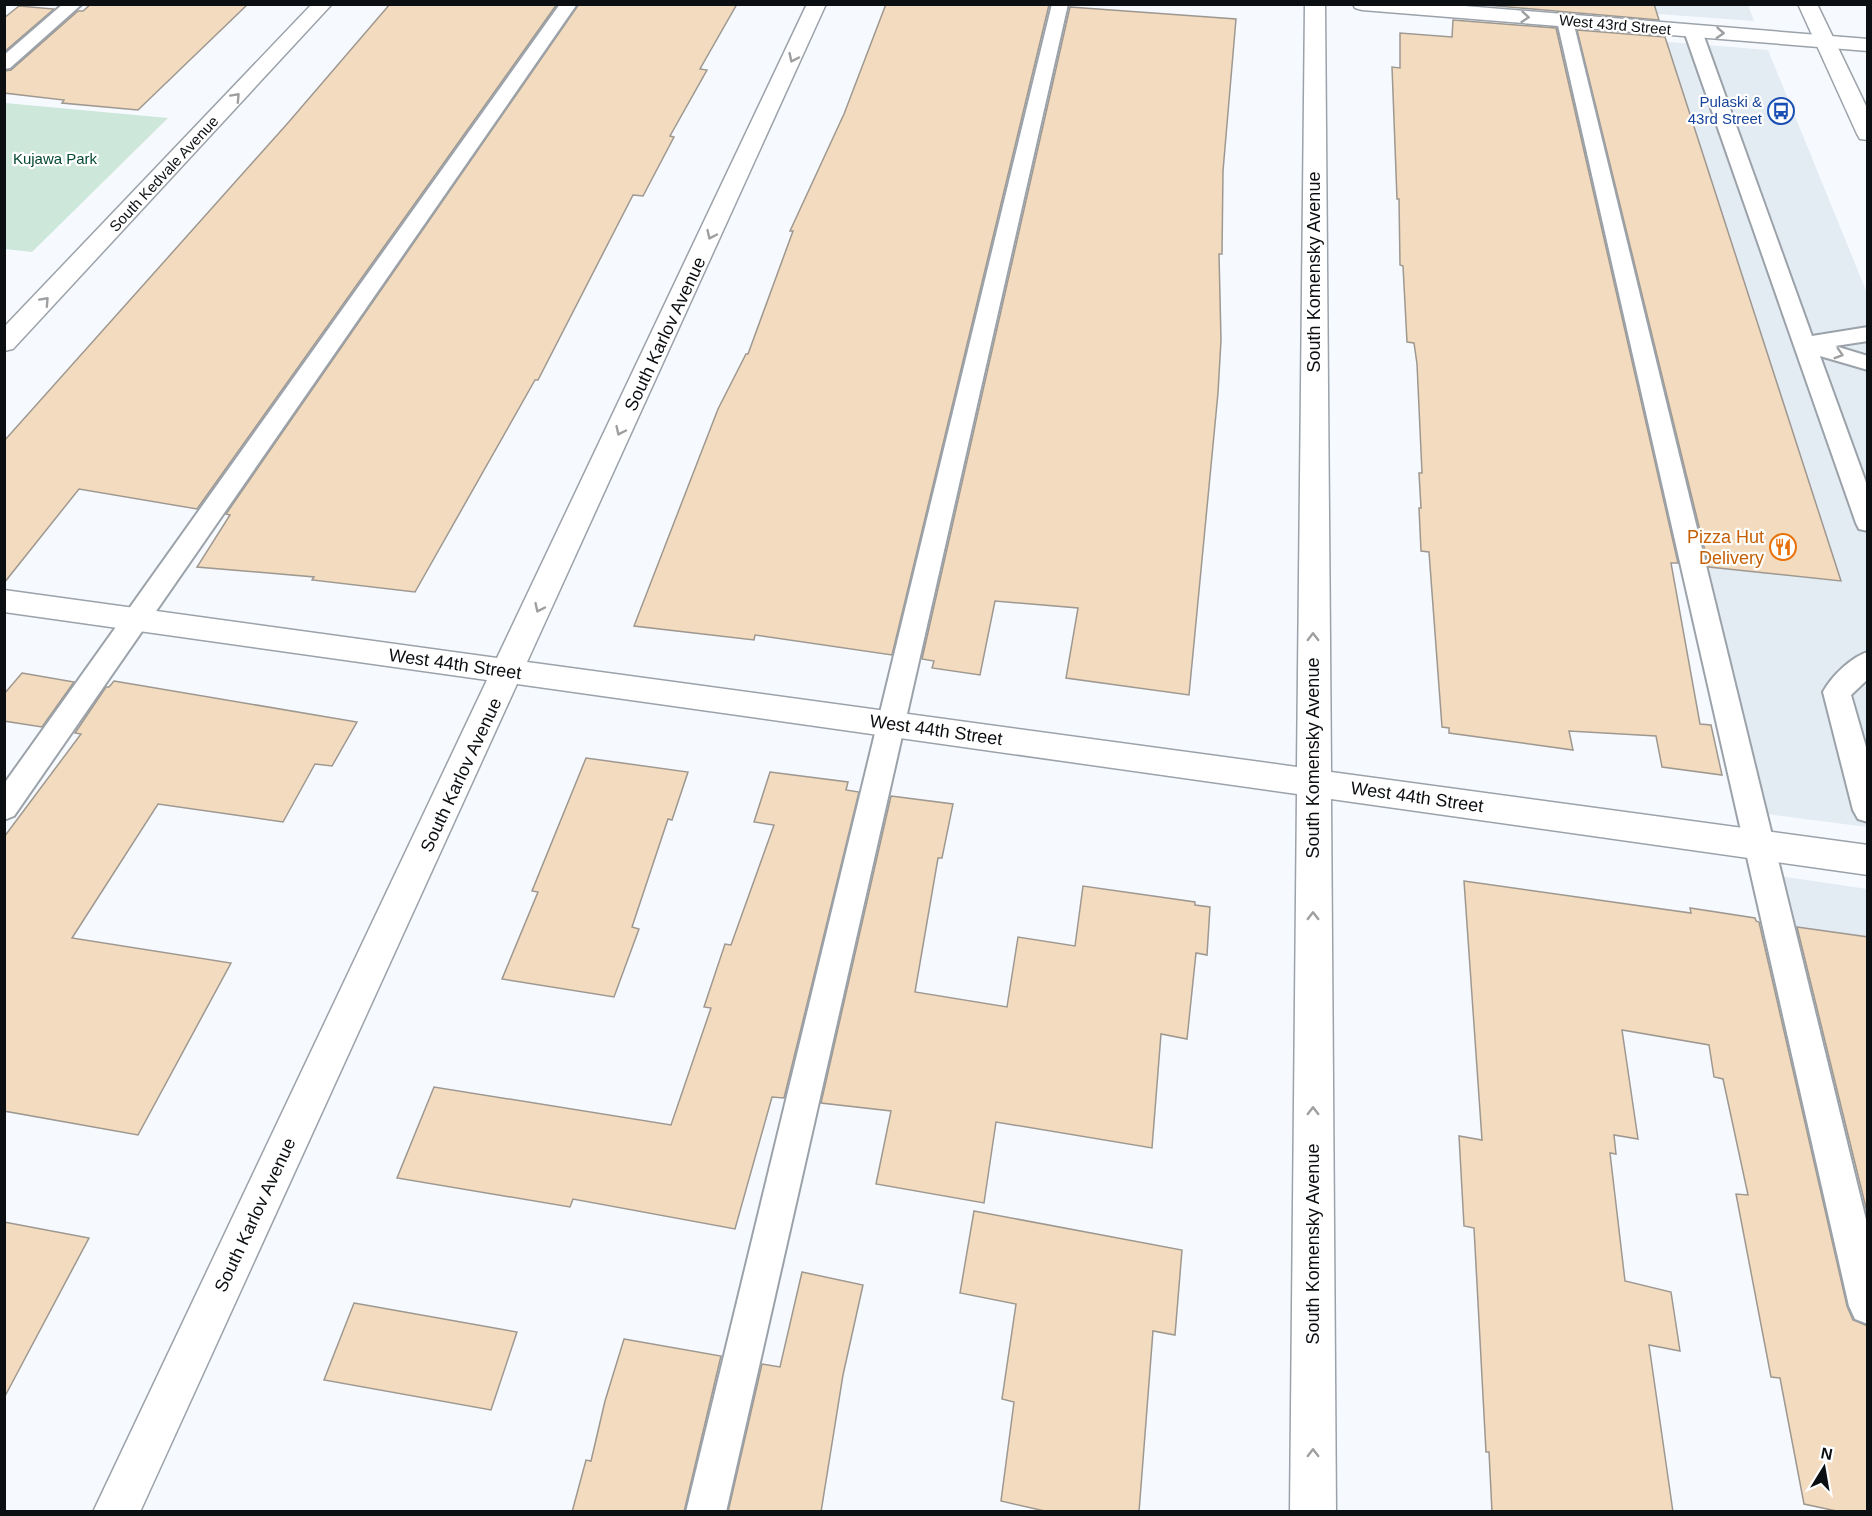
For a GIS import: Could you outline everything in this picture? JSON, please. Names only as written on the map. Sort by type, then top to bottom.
[{"type":"street","name":"South Kedvale Avenue","points":[[4,343],[323,4]]},
{"type":"street","name":"South Karlov Avenue","points":[[116,1512],[509,671],[817,4]]},
{"type":"street","name":"South Komensky Avenue","points":[[1313,1512],[1315,4]]},
{"type":"street","name":"West 43rd Street","points":[[1362,4],[1868,45]]},
{"type":"street","points":[[1807,4],[1868,134]]},
{"type":"street","name":"West 44th Street","points":[[4,601],[1868,860]]},
{"type":"lane","points":[[4,64],[74,4]]},
{"type":"lane","points":[[4,808],[569,4]]},
{"type":"lane","points":[[706,1512],[1060,4]]},
{"type":"lane","points":[[1565,21],[1868,1306]]},
{"type":"lane","points":[[1693,31],[1868,523]]},
{"type":"lane","points":[[1804,344],[1868,334]]},
{"type":"lane","points":[[1804,344],[1868,363]]},
{"type":"lane","points":[[1868,662],[1837,692],[1868,810]]},
{"type":"shaded area","points":[[1534,5],[1748,5],[1754,21]]},
{"type":"shaded area","points":[[1569,34],[1768,50],[1867,293],[1867,827],[1751,812]]},
{"type":"shaded area","points":[[1766,874],[1867,889],[1867,1306]]},
{"type":"green space","name":"Kujawa Park","points":[[5,103],[168,118],[32,252],[5,249]]},
{"type":"building","points":[[91,4],[248,4],[138,110],[62,103],[64,100],[4,93],[4,71],[11,70],[78,11],[83,11]]},
{"type":"building","points":[[390,4],[557,4],[197,509],[79,489],[4,583],[4,441],[287,124]]},
{"type":"building","points":[[579,4],[737,4],[700,69],[707,70],[670,136],[674,137],[643,196],[633,195],[538,380],[535,380],[415,592],[312,580],[314,577],[197,567],[230,515],[226,514]]},
{"type":"building","points":[[886,4],[1049,5],[892,655],[755,635],[754,640],[634,626],[718,409],[748,354],[793,231],[790,231],[844,114]]},
{"type":"building","points":[[1474,4],[1654,4],[1659,20]]},
{"type":"building","points":[[19,6],[54,9],[4,52],[4,18]]},
{"type":"building","points":[[1070,7],[1236,19],[1223,171],[1222,254],[1219,254],[1221,340],[1218,393],[1189,695],[1066,678],[1078,608],[995,601],[980,675],[932,668],[934,661],[922,659]]},
{"type":"building","points":[[1453,20],[1556,28],[1678,563],[1671,563],[1700,724],[1711,725],[1722,775],[1662,767],[1656,736],[1569,731],[1573,750],[1449,733],[1449,728],[1442,727],[1429,552],[1421,551],[1419,473],[1422,473],[1417,364],[1414,343],[1407,342],[1403,266],[1400,265],[1392,67],[1400,68],[1400,33],[1452,37]]},
{"type":"building","points":[[1577,30],[1665,37],[1841,581],[1709,567]]},
{"type":"building","points":[[22,673],[74,682],[42,727],[4,721],[4,694]]},
{"type":"building","points":[[114,681],[357,722],[332,766],[315,764],[283,822],[158,804],[72,938],[231,963],[138,1135],[4,1111],[4,837],[81,734],[75,733],[106,687]]},
{"type":"building","points":[[586,758],[688,772],[672,820],[668,819],[632,927],[639,929],[614,997],[502,979],[538,892],[532,891]]},
{"type":"building","points":[[770,772],[848,782],[846,790],[859,792],[784,1098],[772,1097],[735,1229],[573,1199],[570,1207],[397,1178],[434,1087],[671,1125],[711,1008],[704,1007],[725,944],[731,945],[774,825],[754,822]]},
{"type":"building","points":[[891,796],[953,804],[942,858],[938,858],[915,992],[1007,1007],[1018,937],[1075,946],[1083,886],[1195,902],[1195,905],[1210,907],[1207,955],[1196,953],[1187,1039],[1161,1034],[1152,1148],[996,1122],[984,1203],[876,1184],[891,1111],[821,1103]]},
{"type":"building","points":[[1464,881],[1691,913],[1690,908],[1755,918],[1759,922],[1847,1306],[1853,1320],[1868,1326],[1868,1512],[1841,1512],[1804,1504],[1780,1378],[1771,1377],[1736,1194],[1748,1195],[1723,1079],[1714,1077],[1709,1045],[1622,1030],[1638,1139],[1614,1135],[1616,1154],[1610,1153],[1625,1281],[1671,1292],[1680,1351],[1649,1345],[1673,1512],[1492,1512],[1489,1452],[1486,1452],[1474,1228],[1464,1226],[1459,1136],[1482,1140]]},
{"type":"building","points":[[1797,927],[1868,937],[1868,1216]]},
{"type":"building","points":[[974,1211],[1182,1250],[1175,1335],[1153,1331],[1139,1512],[1049,1512],[1001,1501],[1014,1402],[1002,1399],[1016,1304],[960,1293]]},
{"type":"building","points":[[4,1222],[89,1238],[4,1398]]},
{"type":"building","points":[[802,1272],[863,1285],[843,1375],[821,1512],[728,1512],[762,1364],[780,1367]]},
{"type":"building","points":[[354,1303],[517,1332],[491,1410],[324,1380]]},
{"type":"building","points":[[624,1339],[721,1356],[684,1512],[572,1512],[586,1460],[591,1461],[605,1401]]},
{"type":"place","name":"Pulaski & 43rd Street","points":[[1781,111]]},
{"type":"place","name":"Pizza Hut Delivery","points":[[1783,547]]}]
